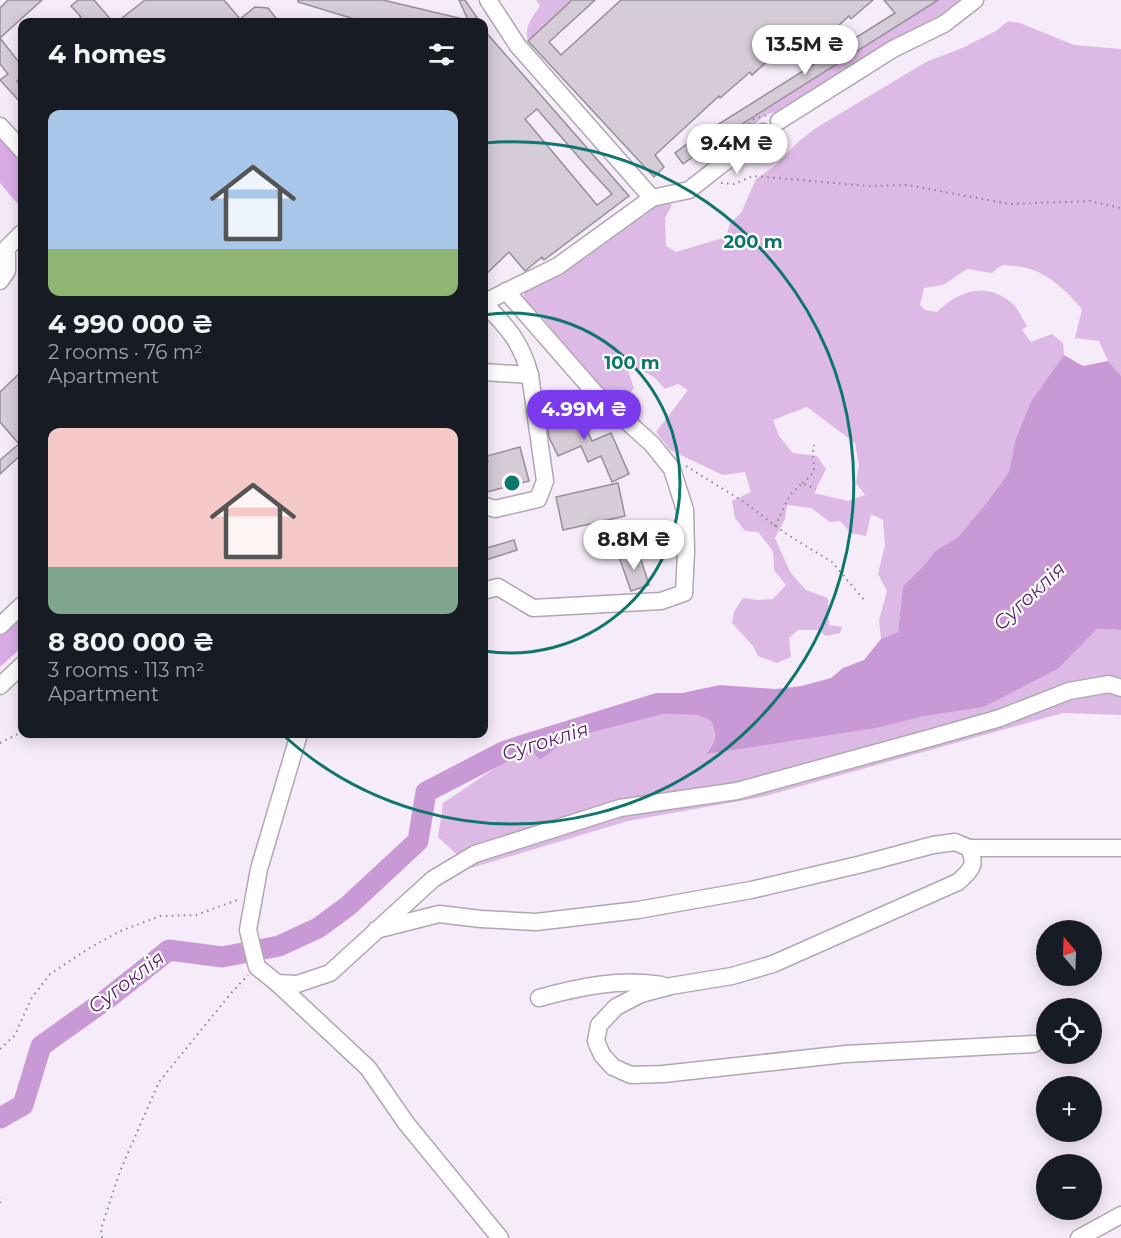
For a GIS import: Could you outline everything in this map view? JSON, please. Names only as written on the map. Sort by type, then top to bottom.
[{"type":"street","points":[[488,0],[518,46],[652,198]]},
{"type":"street","points":[[779,121],[893,49],[944,24],[975,0]]},
{"type":"street","points":[[0,126],[18,146]]},
{"type":"street","points":[[488,301],[558,266],[652,198],[689,190],[763,132]]},
{"type":"street","points":[[0,281],[7,271],[7,248],[18,237]]},
{"type":"street","points":[[488,590],[498,587],[533,608],[661,601],[684,593],[685,510],[672,469],[652,444],[595,393],[506,291]]},
{"type":"street","points":[[488,307],[512,332],[526,360],[545,481],[538,498],[495,510],[488,507]]},
{"type":"street","points":[[488,372],[530,375]]},
{"type":"street","points":[[0,626],[18,609]]},
{"type":"street","points":[[0,686],[18,669]]},
{"type":"street","points":[[277,983],[297,984],[330,973],[433,879],[475,854],[620,808],[737,791],[1000,718],[1069,691],[1109,684],[1121,688]]},
{"type":"street","points":[[298,738],[259,868],[248,930],[256,964],[368,1068],[406,1123],[500,1238]]},
{"type":"street","points":[[376,930],[439,914],[480,920],[536,921],[638,910],[751,890],[933,845],[955,842],[969,848],[1121,848]]},
{"type":"street","points":[[969,848],[973,858],[970,870],[958,882],[773,964],[732,976],[671,986],[641,994],[616,1007],[599,1025],[596,1041],[602,1055],[613,1067],[631,1075],[663,1074],[846,1054],[1034,1044]]},
{"type":"street","points":[[539,998],[579,987],[639,981],[671,986]]},
{"type":"street","points":[[1078,1238],[1121,1215]]},
{"type":"path","points":[[720,183],[734,184],[753,176],[868,186],[907,185],[1010,204],[1090,201],[1121,208]]},
{"type":"path","points":[[775,526],[790,495],[813,475],[814,445]]},
{"type":"path","points":[[672,469],[684,465],[696,470],[775,526],[832,562],[865,601]]},
{"type":"path","points":[[802,483],[816,489]]},
{"type":"path","points":[[0,743],[18,734]]},
{"type":"path","points":[[0,1049],[15,1035],[31,999],[50,974],[88,950],[118,932],[160,916],[196,915],[254,896]]},
{"type":"path","points":[[102,1238],[101,1229],[120,1171],[159,1082],[256,964]]},
{"type":"path","points":[[0,1203],[2,1197]]},
{"type":"shaded area","points":[[536,0],[572,0],[528,41],[528,26],[540,6]]},
{"type":"shaded area","points":[[938,0],[967,0],[942,20],[780,111],[768,114],[754,125],[737,147],[728,134]]},
{"type":"shaded area","points":[[1008,21],[1020,23],[1074,45],[1121,49],[1121,376],[1108,361],[1099,341],[1075,338],[1082,309],[1059,286],[1038,272],[1024,267],[1002,265],[992,273],[967,269],[943,285],[924,288],[920,305],[925,310],[937,312],[965,293],[985,291],[995,293],[1017,308],[1027,326],[1022,330],[1031,342],[1052,334],[1063,343],[1064,355],[1031,401],[1015,441],[1009,472],[958,537],[935,551],[903,586],[898,632],[881,639],[879,620],[887,591],[878,574],[885,545],[883,520],[871,514],[866,536],[851,533],[840,521],[830,522],[811,508],[787,505],[785,519],[775,538],[790,572],[806,590],[828,598],[829,625],[842,627],[840,633],[826,636],[818,630],[798,630],[789,638],[791,657],[777,663],[758,656],[753,646],[732,623],[734,612],[743,598],[773,599],[786,585],[774,570],[773,551],[758,532],[745,531],[735,518],[732,501],[751,492],[745,472],[723,475],[670,450],[656,432],[688,390],[678,384],[665,389],[654,377],[625,362],[634,388],[623,402],[599,386],[542,317],[524,299],[523,290],[644,216],[656,205],[666,202],[672,205],[665,218],[666,246],[676,252],[726,237],[730,223],[741,213],[756,179],[776,165],[798,142],[816,128],[926,62],[996,31]],"holes":[[[807,407],[855,443],[859,465],[856,483],[865,495],[848,501],[814,493],[826,469],[817,456],[793,453],[779,436],[773,420]]]},
{"type":"shaded area","points":[[0,135],[18,157],[18,204],[0,183]]},
{"type":"shaded area","points":[[18,616],[18,651],[0,667],[0,632]]},
{"type":"shaded area","points":[[1097,629],[1121,630],[1121,715],[1063,713],[762,797],[628,821],[471,868],[438,837],[443,803],[510,758],[530,749],[540,760],[570,738],[664,714],[698,715],[711,721],[714,738],[706,753],[877,728],[919,717],[984,707],[1058,669]]},
{"type":"water","points":[[1064,355],[1083,366],[1108,361],[1121,376],[1121,630],[1097,629],[1058,669],[984,707],[920,717],[877,728],[706,754],[714,739],[711,721],[698,715],[664,714],[570,738],[540,760],[530,749],[510,758],[505,751],[511,738],[656,693],[682,693],[720,685],[776,689],[801,686],[831,678],[843,668],[864,660],[881,639],[898,632],[903,586],[935,551],[958,537],[1009,472],[1015,441],[1031,401]]},
{"type":"building","points":[[8,0],[42,0],[22,18],[18,18],[18,22],[0,38],[0,8]]},
{"type":"building","points":[[78,0],[94,0],[110,18],[80,18],[71,6]]},
{"type":"building","points":[[145,0],[224,0],[239,18],[122,18]]},
{"type":"building","points":[[298,0],[383,0],[459,18],[351,18],[298,2]]},
{"type":"building","points":[[459,0],[465,0],[477,18],[467,18]]},
{"type":"building","points":[[572,0],[595,0],[549,42],[561,55],[621,0],[873,0],[851,19],[849,16],[823,40],[810,27],[752,75],[750,72],[720,98],[719,96],[655,155],[664,167],[654,177],[528,41]]},
{"type":"building","points":[[884,0],[938,0],[727,132],[683,164],[675,153],[710,127],[711,129],[895,13]]},
{"type":"building","points":[[255,7],[268,8],[276,18],[241,18]]},
{"type":"building","points":[[488,35],[629,196],[544,260],[542,257],[525,271],[509,252],[488,272]],"holes":[[[537,109],[612,194],[597,205],[525,119]]]},
{"type":"building","points":[[0,38],[18,61],[18,100],[0,80],[8,74],[0,64]]},
{"type":"building","points":[[18,375],[18,443],[0,422],[0,392]]},
{"type":"building","points":[[575,404],[592,441],[611,433],[629,474],[612,482],[601,456],[588,462],[581,446],[558,456],[549,437],[547,417]]},
{"type":"building","points":[[18,445],[18,458],[0,474],[0,460]]},
{"type":"building","points":[[520,447],[529,481],[488,492],[488,456]]},
{"type":"building","points":[[618,483],[625,516],[563,530],[556,497]]},
{"type":"building","points":[[514,540],[517,550],[488,559],[488,548]]},
{"type":"building","points":[[638,550],[649,585],[631,591],[619,557]]},
{"type":"waterway","name":"Сугоклія","points":[[0,1118],[23,1105],[41,1046],[107,999],[169,950],[222,957],[279,946],[318,928],[348,906],[418,841],[426,792],[505,751],[530,744]]}]
